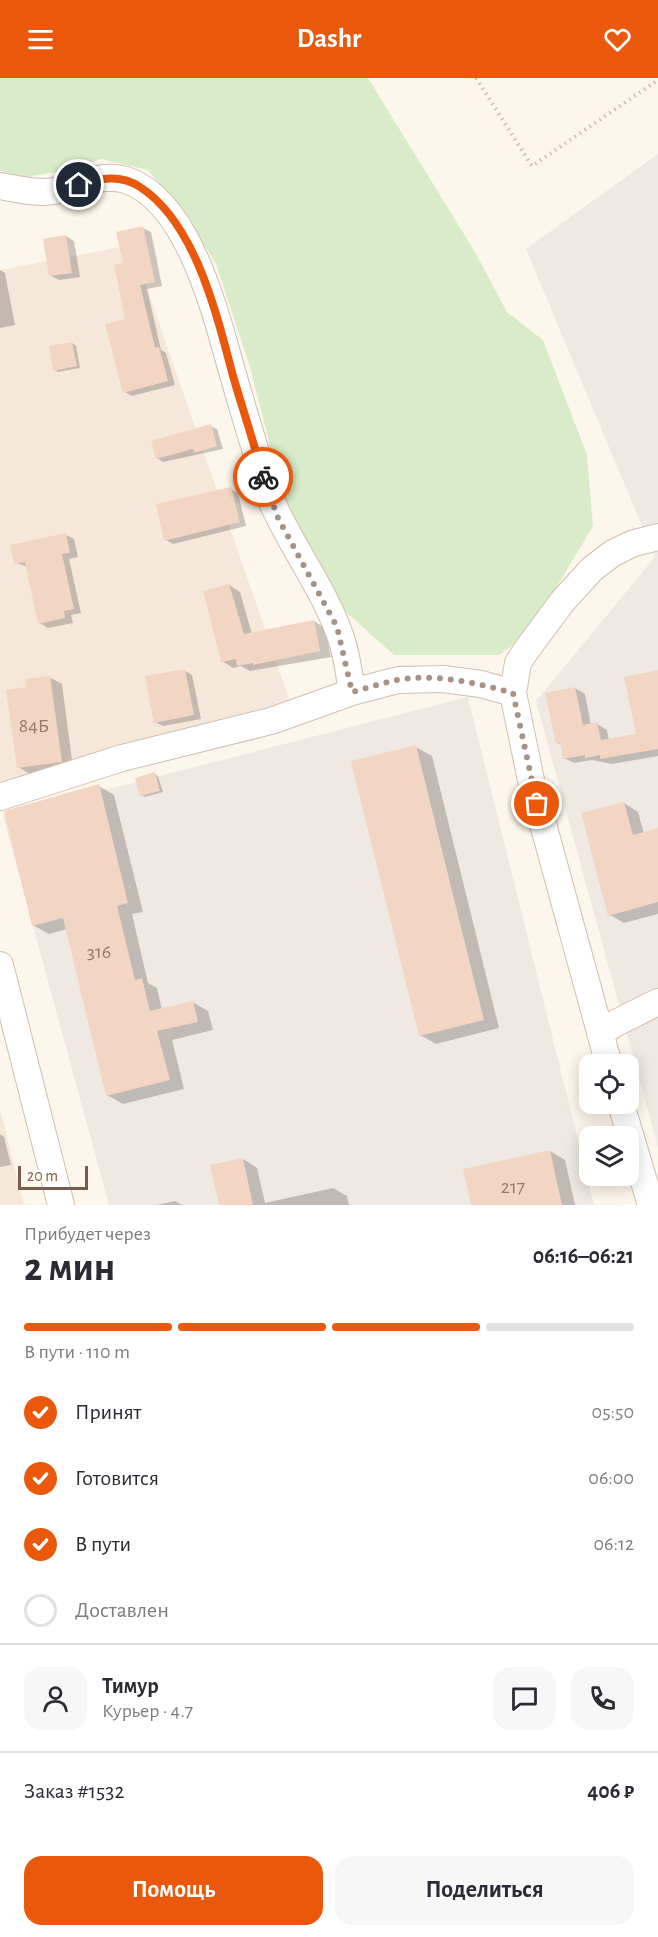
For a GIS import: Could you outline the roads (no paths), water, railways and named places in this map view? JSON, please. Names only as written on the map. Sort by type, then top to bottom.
[{"type":"street","points":[[0,186],[53,191],[98,178],[123,179],[140,186],[161,203],[185,239],[203,278],[268,493],[286,532],[332,615],[342,639],[352,692]]},
{"type":"street","points":[[606,1054],[531,780],[513,693],[518,663],[525,652],[562,602],[592,569],[613,553],[634,543],[658,537]]},
{"type":"street","points":[[0,797],[122,758],[271,721],[352,692],[398,680],[420,678],[481,684],[513,693]]},
{"type":"street","points":[[0,965],[62,1205]]},
{"type":"street","points":[[600,1034],[614,1024],[658,1002]]},
{"type":"street","points":[[624,1114],[651,1205]]}]
